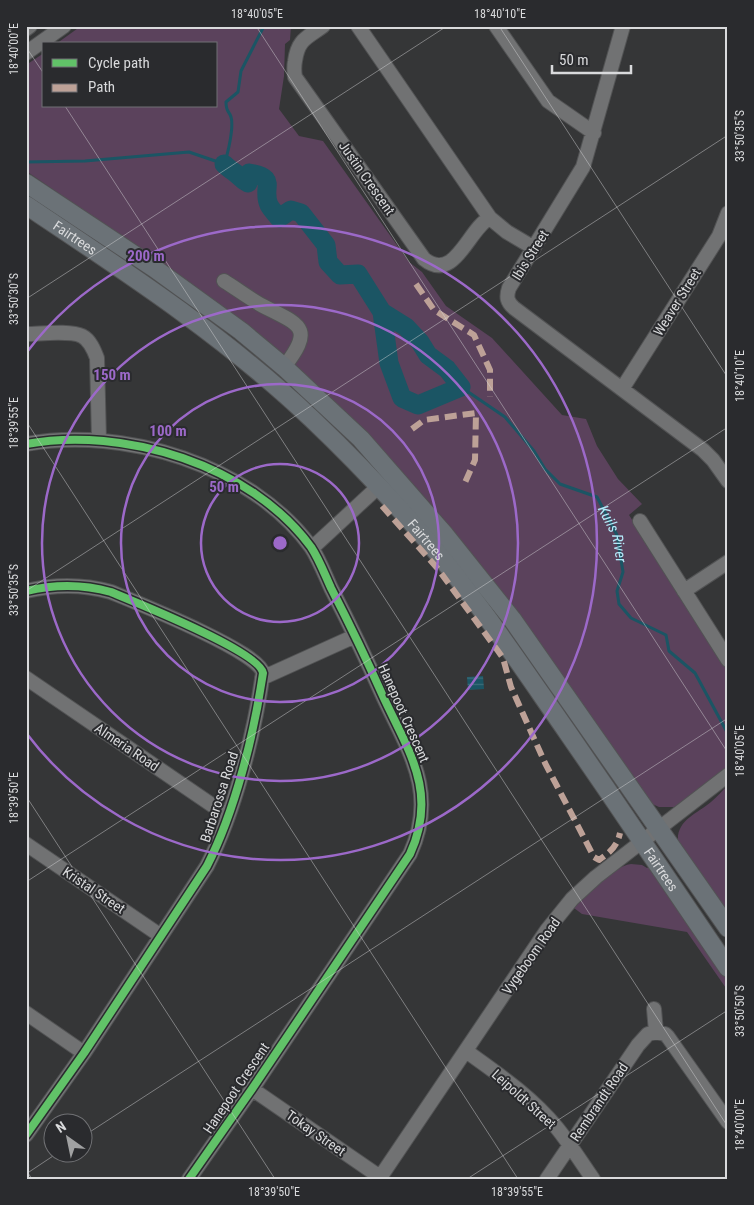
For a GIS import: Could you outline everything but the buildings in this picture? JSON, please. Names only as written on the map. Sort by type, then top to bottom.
[{"type":"main road","name":"Fairtrees","points":[[26,183],[154,268],[241,331],[284,367],[361,438],[451,542],[512,619],[728,928]]},
{"type":"main road","name":"Fairtrees","points":[[26,205],[156,293],[214,335],[314,420],[425,538],[520,664],[728,968]]},
{"type":"street","points":[[26,29],[30,26]]},
{"type":"street","points":[[26,53],[64,26]]},
{"type":"street","name":"Justin Crescent","points":[[323,26],[297,47],[294,66],[295,77],[424,259],[434,265],[446,263],[464,250],[484,221],[490,218]]},
{"type":"street","points":[[358,26],[490,218],[507,232],[534,248]]},
{"type":"street","points":[[496,26],[548,101],[594,133]]},
{"type":"street","name":"Ibis Street","points":[[623,26],[583,167],[509,288],[507,298],[510,304],[703,450],[713,460],[728,481]]},
{"type":"street","name":"Weaver Street","points":[[622,389],[719,236],[728,213]]},
{"type":"street","points":[[224,281],[262,306],[291,319],[297,326],[301,334],[301,343],[284,367]]},
{"type":"street","points":[[26,334],[73,334],[83,336],[94,350],[97,358],[98,440]]},
{"type":"street","name":"Hanepoot Crescent","points":[[26,444],[69,439],[98,440],[157,451],[215,471],[241,484],[267,502],[290,523],[312,548],[417,770],[421,801],[418,832],[410,854],[189,1179]]},
{"type":"street","points":[[312,548],[378,487]]},
{"type":"street","points":[[640,521],[728,660]]},
{"type":"street","points":[[684,591],[728,562]]},
{"type":"street","points":[[26,591],[52,586],[79,586],[111,592],[243,653],[263,669],[262,678]]},
{"type":"street","points":[[262,678],[355,636]]},
{"type":"street","name":"Almeria Road","points":[[26,678],[228,816]]},
{"type":"street","name":"Barbarossa Road","points":[[26,1135],[84,1053],[215,851],[244,764],[262,678]]},
{"type":"street","name":"Vygeboom Road","points":[[379,1178],[547,930],[564,908],[596,877],[728,775]]},
{"type":"street","name":"Kristal Street","points":[[26,844],[161,936]]},
{"type":"street","points":[[654,1009],[656,1032],[668,1037],[728,1122]]},
{"type":"street","points":[[26,1013],[84,1053]]},
{"type":"street","name":"Rembrandt Road","points":[[547,1179],[638,1045],[648,1034],[656,1032]]},
{"type":"street","name":"Leipoldt Street","points":[[466,1051],[514,1086],[556,1127],[593,1179]]},
{"type":"street","name":"Tokay Street","points":[[252,1089],[379,1178]]},
{"type":"shaded area","points":[[81,26],[291,26],[290,40],[285,44],[284,76],[279,109],[299,136],[323,141],[409,262],[422,272],[446,306],[492,338],[562,415],[586,419],[597,446],[618,479],[642,504],[629,515],[728,668],[728,770],[674,807],[659,807],[648,802],[494,582],[442,517],[386,454],[159,262],[26,171],[26,65],[42,54],[42,108],[218,108],[218,42],[59,42]]},
{"type":"shaded area","points":[[728,785],[728,916],[678,842],[678,834],[688,818],[711,802]]},
{"type":"shaded area","points":[[631,864],[649,867],[728,979],[728,991],[687,932],[582,914],[574,908],[608,876],[623,866]]},
{"type":"water","points":[[483,676],[484,689],[468,690],[467,677]]},
{"type":"waterway","points":[[26,162],[85,161],[189,152],[224,164],[232,127],[226,102],[238,92],[241,71],[264,26]]},
{"type":"waterway","name":"Kuils River","points":[[224,164],[248,183],[249,173],[264,178],[267,184],[269,205],[279,218],[291,210],[301,213],[326,245],[328,262],[340,275],[358,274],[382,312],[389,363],[402,398],[418,405],[461,387],[447,369],[428,355],[420,342],[406,327],[382,312]]},
{"type":"waterway","name":"Kuils River","points":[[461,387],[505,417],[534,451],[545,469],[560,484],[597,497],[617,535],[623,572],[617,591],[619,604],[631,618],[666,635],[669,651],[695,673],[728,734]]},
{"type":"marked path","points":[[416,284],[434,310],[474,335],[490,370],[490,397]]},
{"type":"marked path","points":[[412,429],[424,420],[476,413],[475,460],[463,487]]},
{"type":"marked path","points":[[382,506],[438,569],[503,658],[511,687],[545,763],[594,857],[599,860],[610,852],[615,846],[620,833]]},
{"type":"cycle path","points":[[26,444],[64,440],[103,441],[143,447],[183,458],[220,474],[255,494],[286,518],[311,547],[317,557],[401,733],[416,771],[420,790],[421,810],[418,831],[410,854],[189,1179]]},
{"type":"cycle path","points":[[26,591],[69,586],[90,587],[111,592],[169,616],[220,641],[257,664],[263,673],[249,747],[235,797],[207,866],[84,1053],[26,1135]]}]
